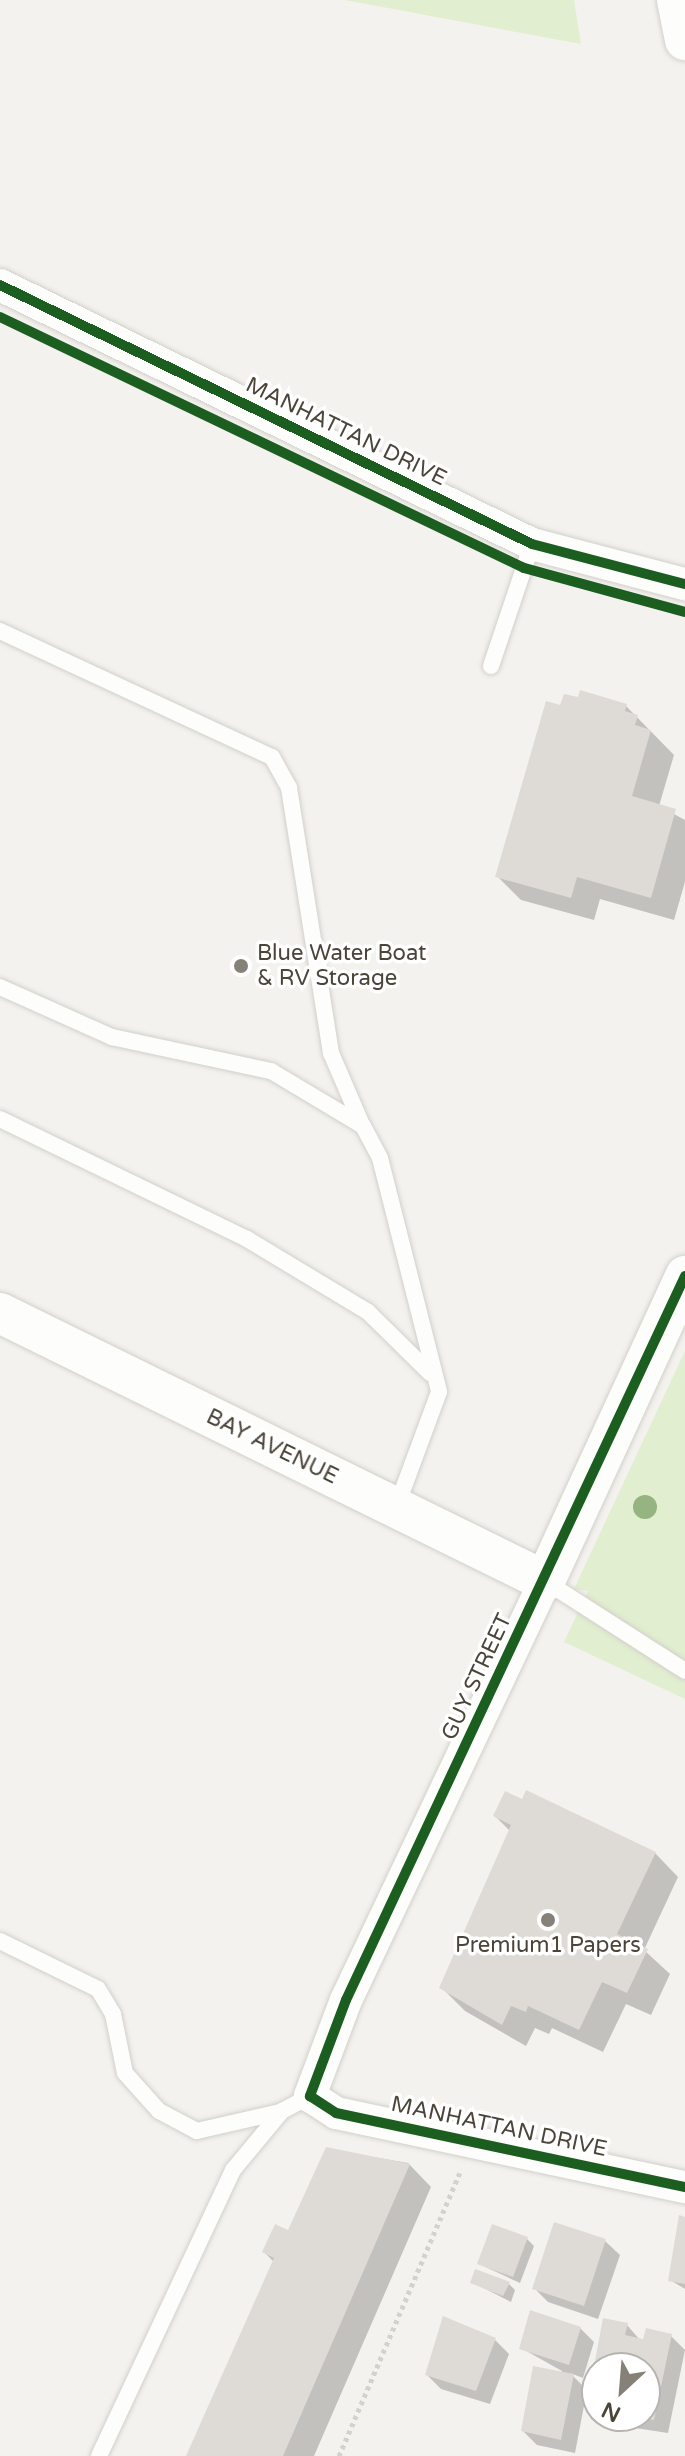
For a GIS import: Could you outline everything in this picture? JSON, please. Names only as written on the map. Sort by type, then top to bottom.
[{"type":"street","points":[[677,0],[685,40]]},
{"type":"street","name":"MANHATTAN DRIVE","points":[[0,285],[532,544],[685,584]]},
{"type":"street","name":"GUY STREET","points":[[310,2096],[346,2000],[545,1581],[685,1276]]},
{"type":"street","name":"BAY AVENUE","points":[[0,1313],[545,1581]]},
{"type":"street","name":"MANHATTAN DRIVE","points":[[310,2096],[336,2113],[685,2187]]},
{"type":"lane","points":[[491,666],[532,544]]},
{"type":"lane","points":[[0,631],[272,757],[289,788],[331,1053],[380,1158],[436,1381],[424,1444],[396,1508]]},
{"type":"lane","points":[[0,987],[112,1037],[271,1071],[363,1126]]},
{"type":"lane","points":[[0,1119],[247,1239],[368,1312],[402,1338],[436,1381]]},
{"type":"lane","points":[[545,1581],[685,1671]]},
{"type":"lane","points":[[0,1941],[98,1989],[113,2014],[125,2073],[159,2111],[197,2131],[282,2111],[310,2096]]},
{"type":"lane","points":[[99,2456],[233,2170],[282,2111]]},
{"type":"path","points":[[339,2456],[471,2142]]},
{"type":"green space","points":[[345,0],[574,0],[581,44]]},
{"type":"green space","points":[[685,1351],[685,1699],[564,1642],[588,1591],[574,1589]]},
{"type":"building","points":[[580,690],[627,704],[625,711],[638,715],[635,725],[651,730],[632,796],[676,809],[651,898],[577,877],[571,898],[495,877],[546,701],[560,705],[564,694],[578,697]]},
{"type":"building","name":"Premium1 Papers","points":[[526,1790],[656,1852],[617,1934],[648,1949],[627,1993],[602,1982],[579,2030],[528,2006],[526,2012],[511,2006],[502,2025],[439,1988],[511,1825],[493,1816],[505,1791],[522,1799]]},
{"type":"building","points":[[326,2147],[410,2164],[283,2456],[186,2456],[274,2258],[262,2252],[275,2224],[288,2230]]},
{"type":"building","points":[[679,2215],[685,2217],[685,2284],[668,2281]]},
{"type":"building","points":[[554,2222],[606,2239],[584,2306],[532,2289]]},
{"type":"building","points":[[492,2224],[528,2237],[513,2277],[477,2264]]},
{"type":"building","points":[[475,2269],[510,2282],[503,2296],[470,2283]]},
{"type":"building","points":[[530,2310],[581,2327],[569,2365],[519,2349]]},
{"type":"building","points":[[443,2316],[496,2338],[476,2391],[425,2375]]},
{"type":"building","points":[[603,2318],[628,2323],[625,2335],[643,2339],[646,2328],[672,2334],[661,2387],[661,2352],[597,2352]]},
{"type":"building","points":[[533,2366],[574,2374],[561,2440],[521,2431]]},
{"type":"cycle path","points":[[0,285],[532,544],[685,584]]},
{"type":"cycle path","points":[[0,317],[524,568],[685,612]]},
{"type":"cycle path","points":[[685,1276],[346,2000],[310,2096],[336,2113],[685,2187]]},
{"type":"place","name":"Blue Water Boat & RV Storage","points":[[241,966]]},
{"type":"place","name":"Premium1 Papers","points":[[548,1920]]}]
